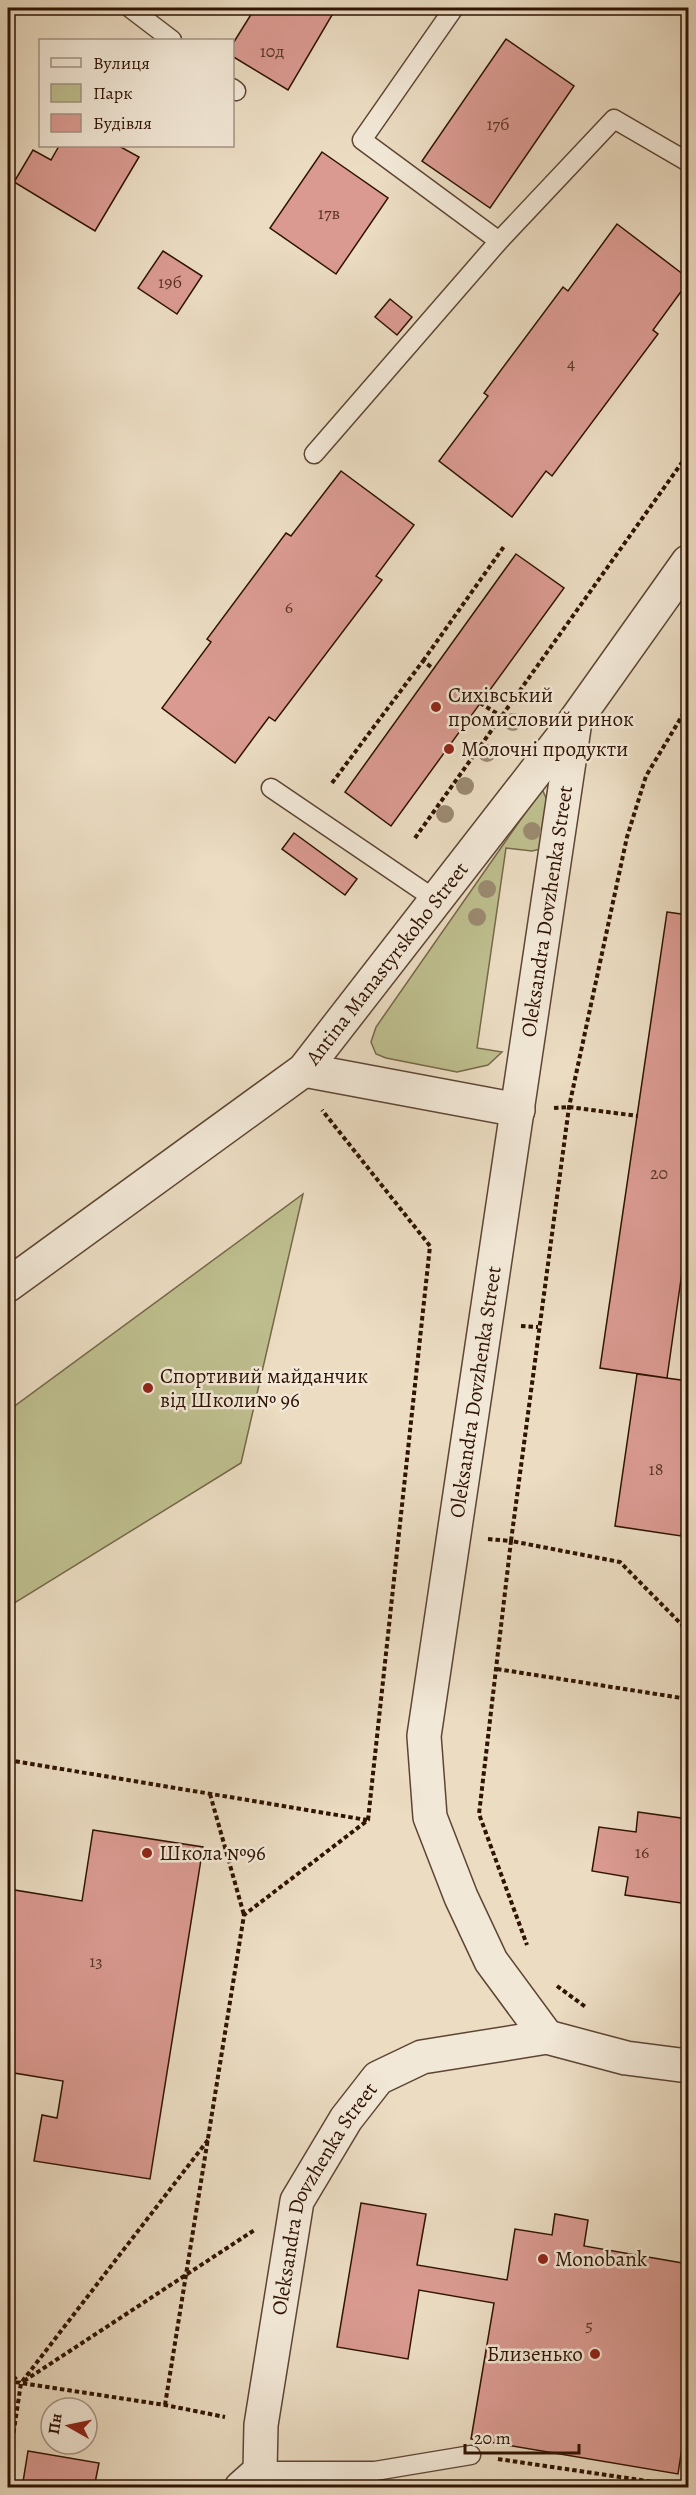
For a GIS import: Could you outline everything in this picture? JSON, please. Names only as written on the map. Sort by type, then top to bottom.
[{"type":"street","name":"Antina Manastyrskoho Street","points":[[8,1285],[304,1070],[575,721],[688,562]]},
{"type":"street","name":"Oleksandra Dovzhenka Street","points":[[547,2037],[491,1961],[461,1897],[430,1817],[424,1737],[575,721]]},
{"type":"street","points":[[304,1070],[518,1110]]},
{"type":"street","name":"Oleksandra Dovzhenka Street","points":[[251,2479],[297,2201],[346,2119],[378,2078],[422,2057],[547,2037],[626,2058],[688,2066]]},
{"type":"lane","points":[[130,8],[171,39]]},
{"type":"lane","points":[[454,8],[362,140],[499,242]]},
{"type":"lane","points":[[314,454],[499,242],[614,119],[688,162]]},
{"type":"lane","points":[[271,788],[436,900]]},
{"type":"lane","points":[[251,2479],[375,2471],[471,2455]]},
{"type":"path","points":[[415,838],[688,454]]},
{"type":"path","points":[[332,783],[423,661],[505,545]]},
{"type":"path","points":[[423,661],[434,669]]},
{"type":"path","points":[[480,703],[501,716]]},
{"type":"path","points":[[530,1954],[479,1814],[511,1540],[569,1107],[627,837],[646,776],[688,706]]},
{"type":"path","points":[[244,1916],[368,1820],[430,1246],[318,1104]]},
{"type":"path","points":[[569,1107],[638,1116]]},
{"type":"path","points":[[511,1540],[620,1562],[688,1632]]},
{"type":"path","points":[[497,1669],[688,1699]]},
{"type":"path","points":[[8,1760],[368,1820]]},
{"type":"path","points":[[165,2405],[244,1916],[210,1794]]},
{"type":"path","points":[[552,1981],[570,1997],[589,2009]]},
{"type":"path","points":[[8,2470],[21,2383],[208,2139]]},
{"type":"path","points":[[21,2383],[297,2201]]},
{"type":"path","points":[[8,2371],[21,2383]]},
{"type":"path","points":[[8,2381],[165,2405],[261,2425]]},
{"type":"path","points":[[471,2455],[688,2487]]},
{"type":"green space","points":[[542,789],[547,800],[541,849],[532,851],[506,848],[477,1048],[502,1052],[488,1065],[457,1072],[376,1054],[371,1042],[376,1027]]},
{"type":"green space","name":"Спортивий майданчик від Школи№ 96","points":[[303,1194],[241,1463],[8,1607],[8,1411]]},
{"type":"building","points":[[255,8],[332,8],[335,10],[288,90],[234,57],[234,42]]},
{"type":"building","points":[[506,39],[574,86],[490,208],[422,161]]},
{"type":"building","points":[[58,147],[121,147],[139,157],[95,231],[14,182],[33,150],[51,160]]},
{"type":"building","points":[[322,152],[388,198],[336,274],[270,228]]},
{"type":"building","points":[[617,224],[688,278],[688,282],[653,330],[658,334],[552,476],[546,471],[512,517],[439,461],[488,396],[484,393],[563,287],[568,291]]},
{"type":"building","points":[[163,251],[202,276],[177,314],[138,288]]},
{"type":"building","points":[[390,299],[412,317],[397,335],[375,317]]},
{"type":"building","points":[[341,471],[414,525],[376,576],[382,580],[275,721],[269,717],[235,763],[162,708],[211,642],[207,639],[286,533],[291,536]]},
{"type":"building","points":[[516,554],[564,588],[391,826],[345,792]]},
{"type":"building","points":[[294,833],[357,879],[345,895],[282,849]]},
{"type":"building","points":[[667,912],[688,915],[688,1230],[667,1378],[600,1368]]},
{"type":"building","points":[[637,1374],[688,1381],[688,1486],[681,1536],[615,1526]]},
{"type":"building","points":[[638,1812],[688,1819],[688,1904],[625,1895],[628,1877],[592,1871],[599,1827],[636,1832]]},
{"type":"building","points":[[93,1830],[203,1847],[150,2179],[34,2161],[42,2115],[57,2118],[63,2081],[8,2072],[8,1889],[82,1901]]},
{"type":"building","points":[[361,2203],[426,2214],[417,2265],[507,2280],[515,2229],[552,2235],[555,2214],[588,2220],[584,2246],[688,2264],[688,2407],[678,2474],[471,2439],[494,2303],[419,2290],[408,2359],[337,2347]]},
{"type":"building","points":[[28,2451],[39,2453],[39,2456],[58,2456],[99,2463],[94,2488],[22,2488]]},
{"type":"place","name":"Сихівський промисловий ринок","points":[[436,707]]},
{"type":"place","name":"Молочні продукти","points":[[449,749]]},
{"type":"place","name":"Спортивий майданчик від Школи№ 96","points":[[148,1388]]},
{"type":"place","name":"Школа №96","points":[[147,1853]]},
{"type":"place","name":"Monobank","points":[[543,2259]]},
{"type":"place","name":"Близенько","points":[[595,2354]]}]
